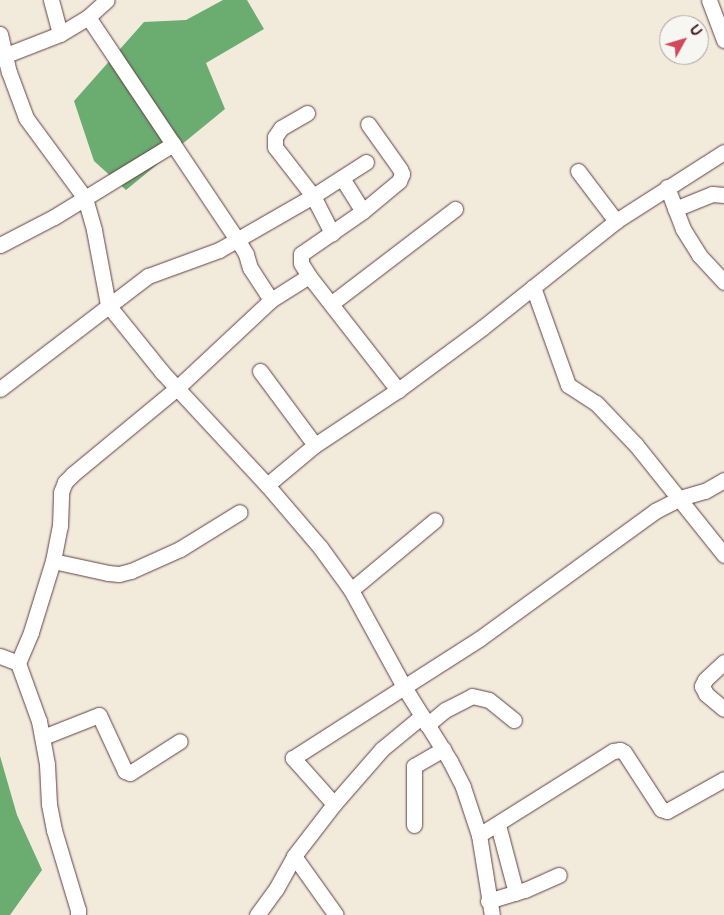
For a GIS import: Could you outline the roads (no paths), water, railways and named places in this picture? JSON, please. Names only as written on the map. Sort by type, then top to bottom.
[{"type":"street","points":[[51,0],[60,34]]},
{"type":"street","points":[[6,55],[60,34],[88,17],[107,0]]},
{"type":"street","points":[[709,0],[724,40]]},
{"type":"street","points":[[88,17],[246,254],[250,268],[271,300]]},
{"type":"street","points":[[0,34],[9,72],[26,118],[84,198],[94,230],[108,305],[177,388],[267,485],[320,547],[351,590],[404,687],[443,749],[463,787],[479,835],[490,908],[516,893],[559,875]]},
{"type":"street","points":[[306,113],[281,128],[275,137],[275,147],[313,196],[332,232]]},
{"type":"street","points":[[368,124],[400,169],[402,174],[399,181],[363,211],[301,254],[301,263],[309,276],[332,303],[398,390]]},
{"type":"street","points":[[0,244],[84,198],[173,144]]},
{"type":"street","points":[[267,485],[315,444],[398,390],[482,328],[616,221],[724,152]]},
{"type":"street","points":[[0,389],[148,276],[202,258],[313,196],[366,162]]},
{"type":"street","points":[[578,172],[616,221]]},
{"type":"street","points":[[342,178],[363,211]]},
{"type":"street","points":[[667,188],[683,229],[699,255],[724,282]]},
{"type":"street","points":[[675,209],[712,194],[724,195]]},
{"type":"street","points":[[332,303],[455,209]]},
{"type":"street","points":[[78,915],[54,830],[49,804],[43,737],[34,702],[18,663],[54,561],[60,526],[61,492],[65,482],[177,388],[271,300],[309,276]]},
{"type":"street","points":[[533,287],[568,385],[601,408],[636,445],[724,555]]},
{"type":"street","points":[[260,371],[315,444]]},
{"type":"street","points":[[334,804],[293,758],[479,639],[655,511],[680,498],[705,491],[724,480]]},
{"type":"street","points":[[54,561],[119,574],[180,549],[240,512]]},
{"type":"street","points":[[351,590],[435,520]]},
{"type":"street","points":[[0,656],[18,663]]},
{"type":"street","points":[[724,662],[705,680],[702,686],[706,694],[724,709]]},
{"type":"street","points":[[257,915],[276,889],[294,856],[334,804],[382,749],[425,720],[472,696],[489,700],[514,720]]},
{"type":"street","points":[[43,737],[99,715],[125,771],[130,773],[180,741]]},
{"type":"street","points":[[414,825],[414,766],[443,749]]},
{"type":"street","points":[[479,835],[498,825],[613,751],[620,750],[624,752],[661,809],[667,811],[724,779]]},
{"type":"street","points":[[498,825],[516,893]]},
{"type":"street","points":[[294,856],[336,915]]}]
